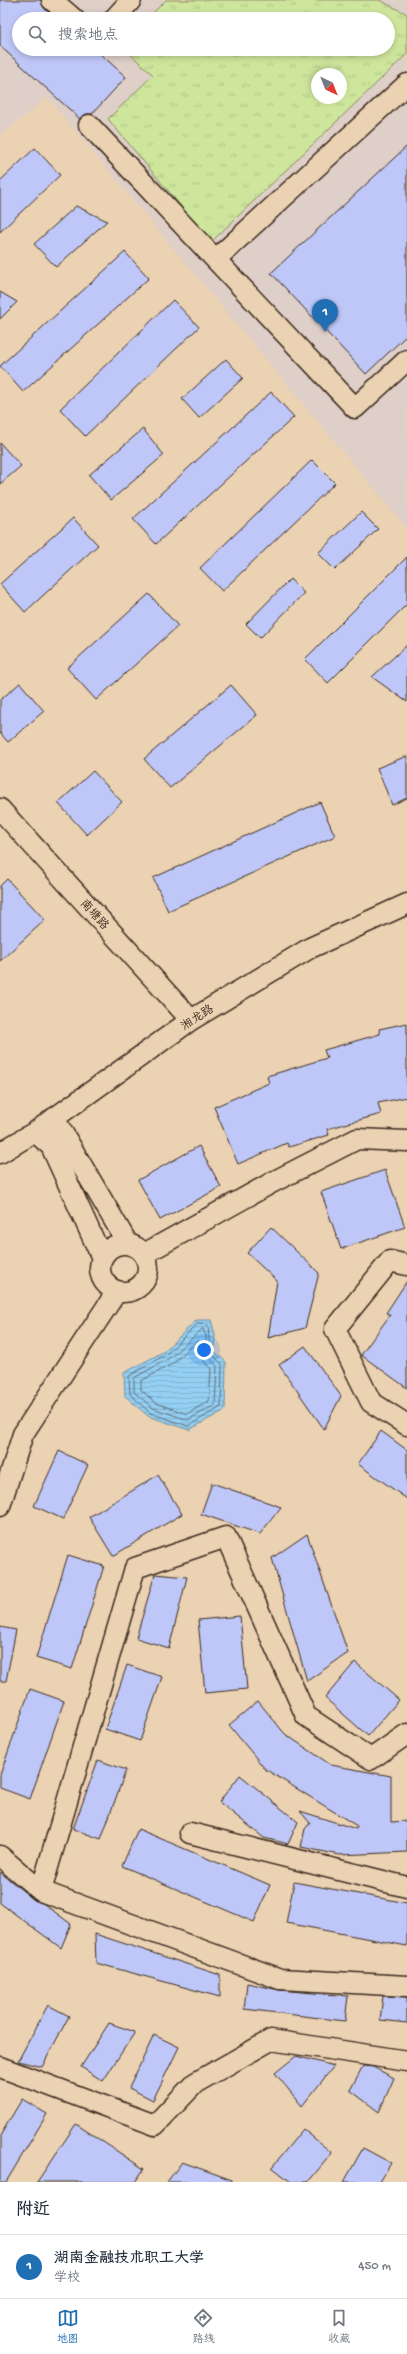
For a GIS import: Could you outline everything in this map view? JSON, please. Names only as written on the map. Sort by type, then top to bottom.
[{"type":"street","points":[[52,0],[66,12]]},
{"type":"street","points":[[120,12],[131,0]]},
{"type":"street","points":[[216,259],[407,84]]},
{"type":"street","points":[[89,125],[355,408],[407,360]]},
{"type":"street","name":"南塘路","points":[[0,809],[191,1020]]},
{"type":"street","name":"湘龙路","points":[[0,1153],[35,1132],[191,1020],[310,948],[407,904]]},
{"type":"street","points":[[54,1118],[136,1249],[149,1268],[144,1284],[129,1292],[117,1291],[106,1285],[102,1278],[100,1269],[102,1258],[111,1248],[118,1245],[136,1249],[357,1139],[407,1141]]},
{"type":"street","points":[[35,1132],[51,1146],[102,1258]]},
{"type":"street","points":[[407,1265],[390,1261],[336,1329],[371,1402],[407,1425]]},
{"type":"street","points":[[0,1506],[23,1434],[117,1291]]},
{"type":"street","points":[[41,1891],[135,1568],[226,1537],[306,1716],[371,1759],[407,1734]]},
{"type":"street","points":[[190,1834],[407,1887]]},
{"type":"street","points":[[0,1856],[41,1891],[280,1979],[407,1986]]},
{"type":"street","points":[[0,2067],[155,2125],[195,2083],[271,2040],[407,2060]]},
{"type":"shaded area","points":[[0,0],[407,0],[407,528],[47,97],[0,136]]},
{"type":"green space","points":[[166,0],[379,0],[407,14],[407,54],[211,242],[108,119],[153,75],[133,56],[395,56],[395,12],[154,12]]},
{"type":"water","points":[[197,1320],[211,1320],[215,1335],[214,1351],[226,1362],[225,1410],[189,1430],[148,1416],[125,1396],[124,1373],[163,1352]]},
{"type":"building","points":[[0,0],[41,0],[44,8],[48,12],[12,12],[12,56],[103,56],[126,77],[92,114],[86,114],[80,119],[0,46]]},
{"type":"building","points":[[407,146],[407,335],[366,374],[271,273]]},
{"type":"building","points":[[35,148],[60,175],[0,232],[0,181]]},
{"type":"building","points":[[76,206],[107,221],[56,267],[34,244]]},
{"type":"building","points":[[125,252],[149,278],[23,392],[0,366]]},
{"type":"building","points":[[0,292],[17,302],[0,319]]},
{"type":"building","points":[[173,300],[199,327],[85,436],[60,409]]},
{"type":"building","points":[[226,359],[243,378],[199,418],[182,399]]},
{"type":"building","points":[[271,392],[294,417],[156,544],[133,519]]},
{"type":"building","points":[[143,429],[164,455],[111,500],[89,475]]},
{"type":"building","points":[[0,443],[21,466],[0,484]]},
{"type":"building","points":[[312,460],[335,483],[222,591],[200,568]]},
{"type":"building","points":[[361,512],[378,529],[335,570],[318,553]]},
{"type":"building","points":[[73,518],[98,545],[25,612],[0,584]]},
{"type":"building","points":[[407,557],[407,604],[328,683],[305,659]]},
{"type":"building","points":[[290,579],[304,593],[260,638],[246,624]]},
{"type":"building","points":[[149,594],[178,626],[96,700],[67,668]]},
{"type":"building","points":[[407,645],[407,702],[372,677]]},
{"type":"building","points":[[20,683],[44,711],[8,742],[0,733],[0,700]]},
{"type":"building","points":[[231,685],[257,715],[170,788],[144,759]]},
{"type":"building","points":[[407,756],[407,798],[392,805],[377,768]]},
{"type":"building","points":[[93,771],[122,802],[87,835],[58,803]]},
{"type":"building","points":[[320,802],[335,836],[168,911],[153,878]]},
{"type":"building","points":[[7,879],[45,920],[0,961],[0,886]]},
{"type":"building","points":[[407,1023],[407,1097],[378,1103],[381,1114],[327,1129],[329,1135],[289,1147],[287,1143],[238,1164],[214,1107],[269,1083],[267,1076],[327,1058],[324,1050],[380,1034],[379,1029]]},
{"type":"building","points":[[199,1146],[221,1187],[160,1220],[138,1180]]},
{"type":"building","points":[[385,1170],[405,1227],[341,1249],[321,1192]]},
{"type":"building","points":[[271,1227],[319,1273],[305,1328],[268,1338],[277,1281],[247,1253]]},
{"type":"building","points":[[407,1281],[407,1388],[361,1355],[390,1315],[386,1313]]},
{"type":"building","points":[[305,1346],[341,1396],[324,1429],[279,1365]]},
{"type":"building","points":[[381,1431],[407,1450],[407,1499],[358,1464]]},
{"type":"building","points":[[59,1451],[88,1465],[63,1519],[34,1506]]},
{"type":"building","points":[[158,1475],[182,1514],[113,1556],[89,1517]]},
{"type":"building","points":[[212,1483],[281,1507],[260,1534],[201,1514]]},
{"type":"building","points":[[307,1534],[348,1653],[307,1681],[272,1558]]},
{"type":"building","points":[[68,1555],[104,1566],[72,1669],[36,1658]]},
{"type":"building","points":[[155,1574],[187,1577],[169,1648],[136,1638]]},
{"type":"building","points":[[240,1616],[247,1689],[205,1693],[198,1620]]},
{"type":"building","points":[[0,1627],[16,1630],[6,1681],[0,1681]]},
{"type":"building","points":[[355,1662],[399,1700],[368,1736],[325,1698]]},
{"type":"building","points":[[127,1665],[162,1677],[140,1741],[105,1729]]},
{"type":"building","points":[[30,1689],[64,1701],[30,1799],[0,1788],[0,1775]]},
{"type":"building","points":[[258,1701],[285,1734],[331,1765],[391,1776],[391,1822],[407,1821],[407,1852],[340,1855],[301,1847],[305,1829],[310,1823],[300,1811],[356,1829],[357,1826],[265,1769],[229,1725]]},
{"type":"building","points":[[98,1760],[126,1770],[101,1839],[73,1829]]},
{"type":"building","points":[[240,1775],[298,1822],[288,1844],[264,1838],[219,1802]]},
{"type":"building","points":[[138,1829],[270,1885],[254,1922],[122,1866]]},
{"type":"building","points":[[0,1872],[34,1900],[44,1904],[71,1924],[61,1948],[0,1903]]},
{"type":"building","points":[[294,1882],[407,1903],[407,1946],[286,1923]]},
{"type":"building","points":[[95,1934],[220,1975],[220,1997],[96,1963]]},
{"type":"building","points":[[247,1983],[279,1990],[348,1996],[345,2021],[244,2009]]},
{"type":"building","points":[[383,1996],[407,1997],[407,2023],[380,2020]]},
{"type":"building","points":[[48,2005],[69,2016],[42,2067],[18,2061]]},
{"type":"building","points":[[109,2023],[135,2032],[103,2081],[81,2067]]},
{"type":"building","points":[[154,2035],[179,2047],[153,2100],[129,2088]]},
{"type":"building","points":[[296,2056],[334,2066],[302,2106],[275,2073]]},
{"type":"building","points":[[363,2066],[373,2067],[394,2078],[379,2112],[350,2090]]},
{"type":"building","points":[[22,2099],[47,2114],[6,2182],[0,2182],[0,2136]]},
{"type":"building","points":[[76,2124],[144,2169],[135,2182],[37,2182]]},
{"type":"building","points":[[303,2129],[332,2153],[308,2182],[291,2182],[272,2167]]},
{"type":"building","points":[[363,2148],[391,2163],[380,2182],[344,2182]]},
{"type":"building","points":[[182,2162],[232,2180],[232,2182],[167,2182]]},
{"type":"place","name":"湖南金融技术职工大学","points":[[325,332]]}]
